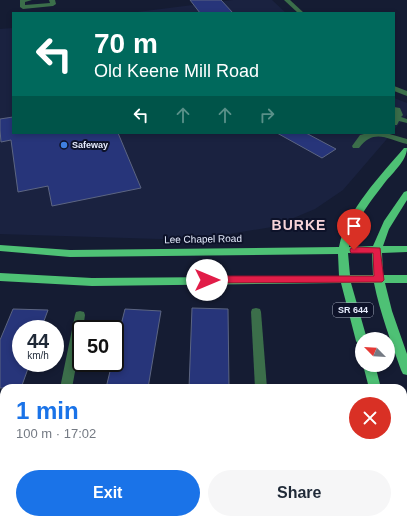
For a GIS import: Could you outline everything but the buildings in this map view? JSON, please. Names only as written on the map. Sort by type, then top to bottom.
[{"type":"main road","name":"SR 644","points":[[360,332],[345,279],[343,251],[350,228],[371,195],[407,150]]},
{"type":"main road","name":"SR 644","points":[[407,194],[384,230],[377,250],[379,280],[383,301],[407,370]]},
{"type":"main road","name":"Lee Chapel Road","points":[[0,248],[59,253],[291,249],[343,251],[407,249]]},
{"type":"main road","points":[[0,277],[92,282],[407,279]]},
{"type":"main road","points":[[371,372],[374,384]]},
{"type":"street","points":[[29,0],[22,1],[23,7],[53,4],[52,0]]},
{"type":"street","points":[[287,0],[300,12]]},
{"type":"street","points":[[395,88],[407,94]]},
{"type":"street","points":[[395,109],[399,115],[396,121],[407,121]]},
{"type":"street","points":[[356,146],[364,134]]},
{"type":"street","points":[[380,134],[407,142]]},
{"type":"street","points":[[256,312],[261,384]]},
{"type":"street","points":[[67,384],[80,315]]},
{"type":"shaded area","points":[[233,0],[272,0],[285,12],[137,12]]},
{"type":"shaded area","points":[[12,28],[12,134],[391,134],[343,190],[315,209],[272,227],[192,240],[0,234],[0,29]]},
{"type":"shaded area","points":[[395,98],[407,103],[407,115],[395,129]]},
{"type":"place","name":"Safeway","points":[[64,145]]},
{"type":"district","name":"BURKE","points":[[299,225]]},
{"type":"route","points":[[207,280],[379,280],[377,250],[354,250]]}]
